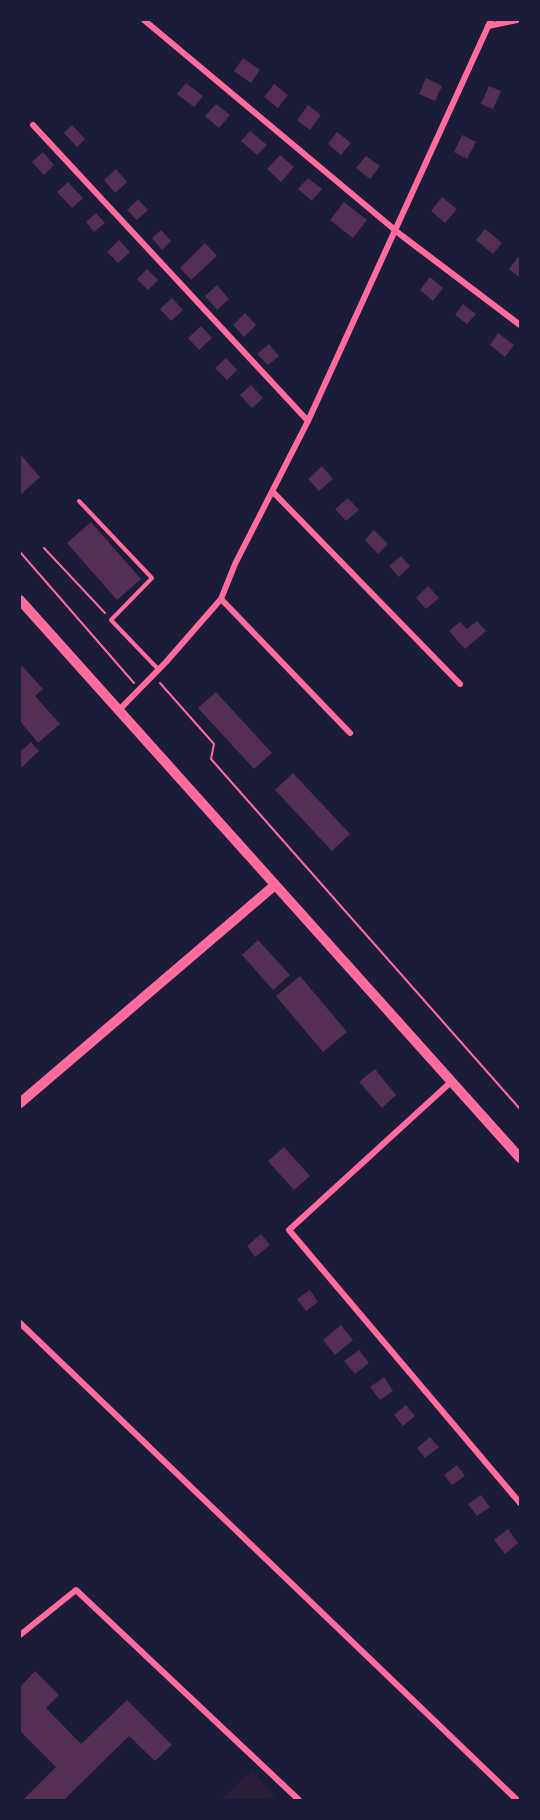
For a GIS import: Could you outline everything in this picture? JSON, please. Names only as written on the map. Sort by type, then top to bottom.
[{"type":"street","points":[[144,20],[394,228],[520,325]]},
{"type":"street","points":[[119,710],[221,599],[235,564],[308,421],[489,23],[518,20]]},
{"type":"street","points":[[33,125],[308,421]]},
{"type":"street","points":[[273,492],[460,684]]},
{"type":"street","points":[[221,599],[350,733]]},
{"type":"street","points":[[20,600],[520,1158]]},
{"type":"street","points":[[20,1103],[275,885]]},
{"type":"street","points":[[452,1081],[289,1230],[520,1503]]},
{"type":"street","points":[[20,1323],[517,1800]]},
{"type":"street","points":[[20,1635],[76,1590],[299,1800]]},
{"type":"lane","points":[[79,501],[152,578],[111,620],[159,669]]},
{"type":"path","points":[[44,548],[111,620]]},
{"type":"path","points":[[20,552],[140,689]]},
{"type":"path","points":[[153,675],[214,744],[211,759],[520,1108]]},
{"type":"shaded area","points":[[252,1771],[278,1800],[220,1800]]},
{"type":"building","points":[[243,58],[260,70],[251,83],[234,71]]},
{"type":"building","points":[[426,78],[442,86],[435,101],[419,94]]},
{"type":"building","points":[[186,83],[203,96],[194,107],[177,94]]},
{"type":"building","points":[[274,84],[288,95],[278,108],[264,97]]},
{"type":"building","points":[[489,86],[501,91],[493,109],[481,104]]},
{"type":"building","points":[[216,104],[230,115],[219,128],[205,116]]},
{"type":"building","points":[[308,105],[321,115],[310,130],[297,120]]},
{"type":"building","points":[[72,125],[85,139],[77,147],[64,133]]},
{"type":"building","points":[[250,131],[267,145],[257,155],[241,141]]},
{"type":"building","points":[[337,132],[351,143],[341,155],[328,144]]},
{"type":"building","points":[[462,135],[476,142],[467,159],[454,152]]},
{"type":"building","points":[[43,152],[54,165],[44,175],[32,162]]},
{"type":"building","points":[[280,155],[294,167],[281,182],[267,169]]},
{"type":"building","points":[[366,156],[380,166],[370,179],[356,168]]},
{"type":"building","points":[[116,169],[127,182],[115,193],[104,180]]},
{"type":"building","points":[[308,178],[322,189],[312,201],[298,189]]},
{"type":"building","points":[[68,182],[83,198],[72,208],[57,192]]},
{"type":"building","points":[[442,197],[457,209],[445,223],[431,211]]},
{"type":"building","points":[[138,199],[148,210],[137,220],[127,210]]},
{"type":"building","points":[[344,202],[367,220],[353,238],[330,220]]},
{"type":"building","points":[[96,213],[105,223],[94,232],[86,222]]},
{"type":"building","points":[[485,229],[502,243],[493,254],[476,240]]},
{"type":"building","points":[[161,230],[171,241],[162,250],[152,238]]},
{"type":"building","points":[[119,240],[130,252],[118,263],[107,252]]},
{"type":"building","points":[[205,243],[217,256],[191,280],[180,268]]},
{"type":"building","points":[[518,257],[520,259],[520,278],[509,269]]},
{"type":"building","points":[[147,269],[158,280],[148,290],[137,279]]},
{"type":"building","points":[[430,277],[443,288],[433,301],[420,290]]},
{"type":"building","points":[[217,285],[229,299],[217,310],[205,296]]},
{"type":"building","points":[[172,298],[183,310],[171,321],[160,309]]},
{"type":"building","points":[[463,304],[476,314],[467,324],[455,315]]},
{"type":"building","points":[[245,313],[256,325],[244,337],[233,325]]},
{"type":"building","points":[[201,326],[212,338],[199,350],[188,338]]},
{"type":"building","points":[[498,333],[514,345],[505,357],[490,345]]},
{"type":"building","points":[[269,344],[279,356],[268,365],[257,354]]},
{"type":"building","points":[[226,358],[237,370],[227,380],[215,368]]},
{"type":"building","points":[[251,385],[263,398],[252,408],[240,395]]},
{"type":"building","points":[[20,454],[40,477],[21,494],[20,492]]},
{"type":"building","points":[[322,466],[333,479],[319,491],[308,479]]},
{"type":"building","points":[[348,498],[359,510],[346,521],[335,509]]},
{"type":"building","points":[[91,522],[141,579],[117,600],[67,543]]},
{"type":"building","points":[[374,530],[388,544],[378,554],[365,540]]},
{"type":"building","points":[[401,556],[410,566],[399,577],[389,566]]},
{"type":"building","points":[[428,586],[439,598],[426,609],[416,598]]},
{"type":"building","points":[[477,621],[486,631],[465,649],[449,631],[460,622],[467,629]]},
{"type":"building","points":[[22,666],[43,689],[35,696],[60,724],[38,743],[20,721],[20,668]]},
{"type":"building","points":[[216,692],[272,753],[254,769],[198,708]]},
{"type":"building","points":[[31,742],[39,751],[20,769],[20,752]]},
{"type":"building","points":[[293,773],[350,834],[332,851],[275,790]]},
{"type":"building","points":[[258,940],[290,975],[273,990],[242,955]]},
{"type":"building","points":[[300,976],[347,1032],[323,1052],[276,996]]},
{"type":"building","points":[[375,1069],[396,1095],[382,1108],[359,1082]]},
{"type":"building","points":[[284,1147],[310,1176],[294,1190],[268,1161]]},
{"type":"building","points":[[261,1234],[270,1245],[255,1257],[247,1246]]},
{"type":"building","points":[[310,1290],[318,1302],[306,1311],[297,1299]]},
{"type":"building","points":[[341,1325],[353,1340],[335,1355],[323,1340]]},
{"type":"building","points":[[359,1350],[369,1363],[355,1374],[344,1361]]},
{"type":"building","points":[[384,1377],[393,1391],[380,1400],[370,1387]]},
{"type":"building","points":[[406,1405],[415,1416],[403,1426],[394,1415]]},
{"type":"building","points":[[430,1437],[439,1447],[425,1458],[417,1448]]},
{"type":"building","points":[[457,1465],[465,1476],[452,1485],[444,1475]]},
{"type":"building","points":[[481,1495],[490,1507],[477,1516],[468,1504]]},
{"type":"building","points":[[508,1529],[518,1543],[505,1554],[494,1540]]},
{"type":"building","points":[[35,1671],[59,1695],[46,1708],[81,1744],[127,1700],[172,1745],[155,1761],[129,1736],[66,1798],[68,1800],[27,1800],[25,1798],[56,1767],[20,1731],[20,1687]]}]
